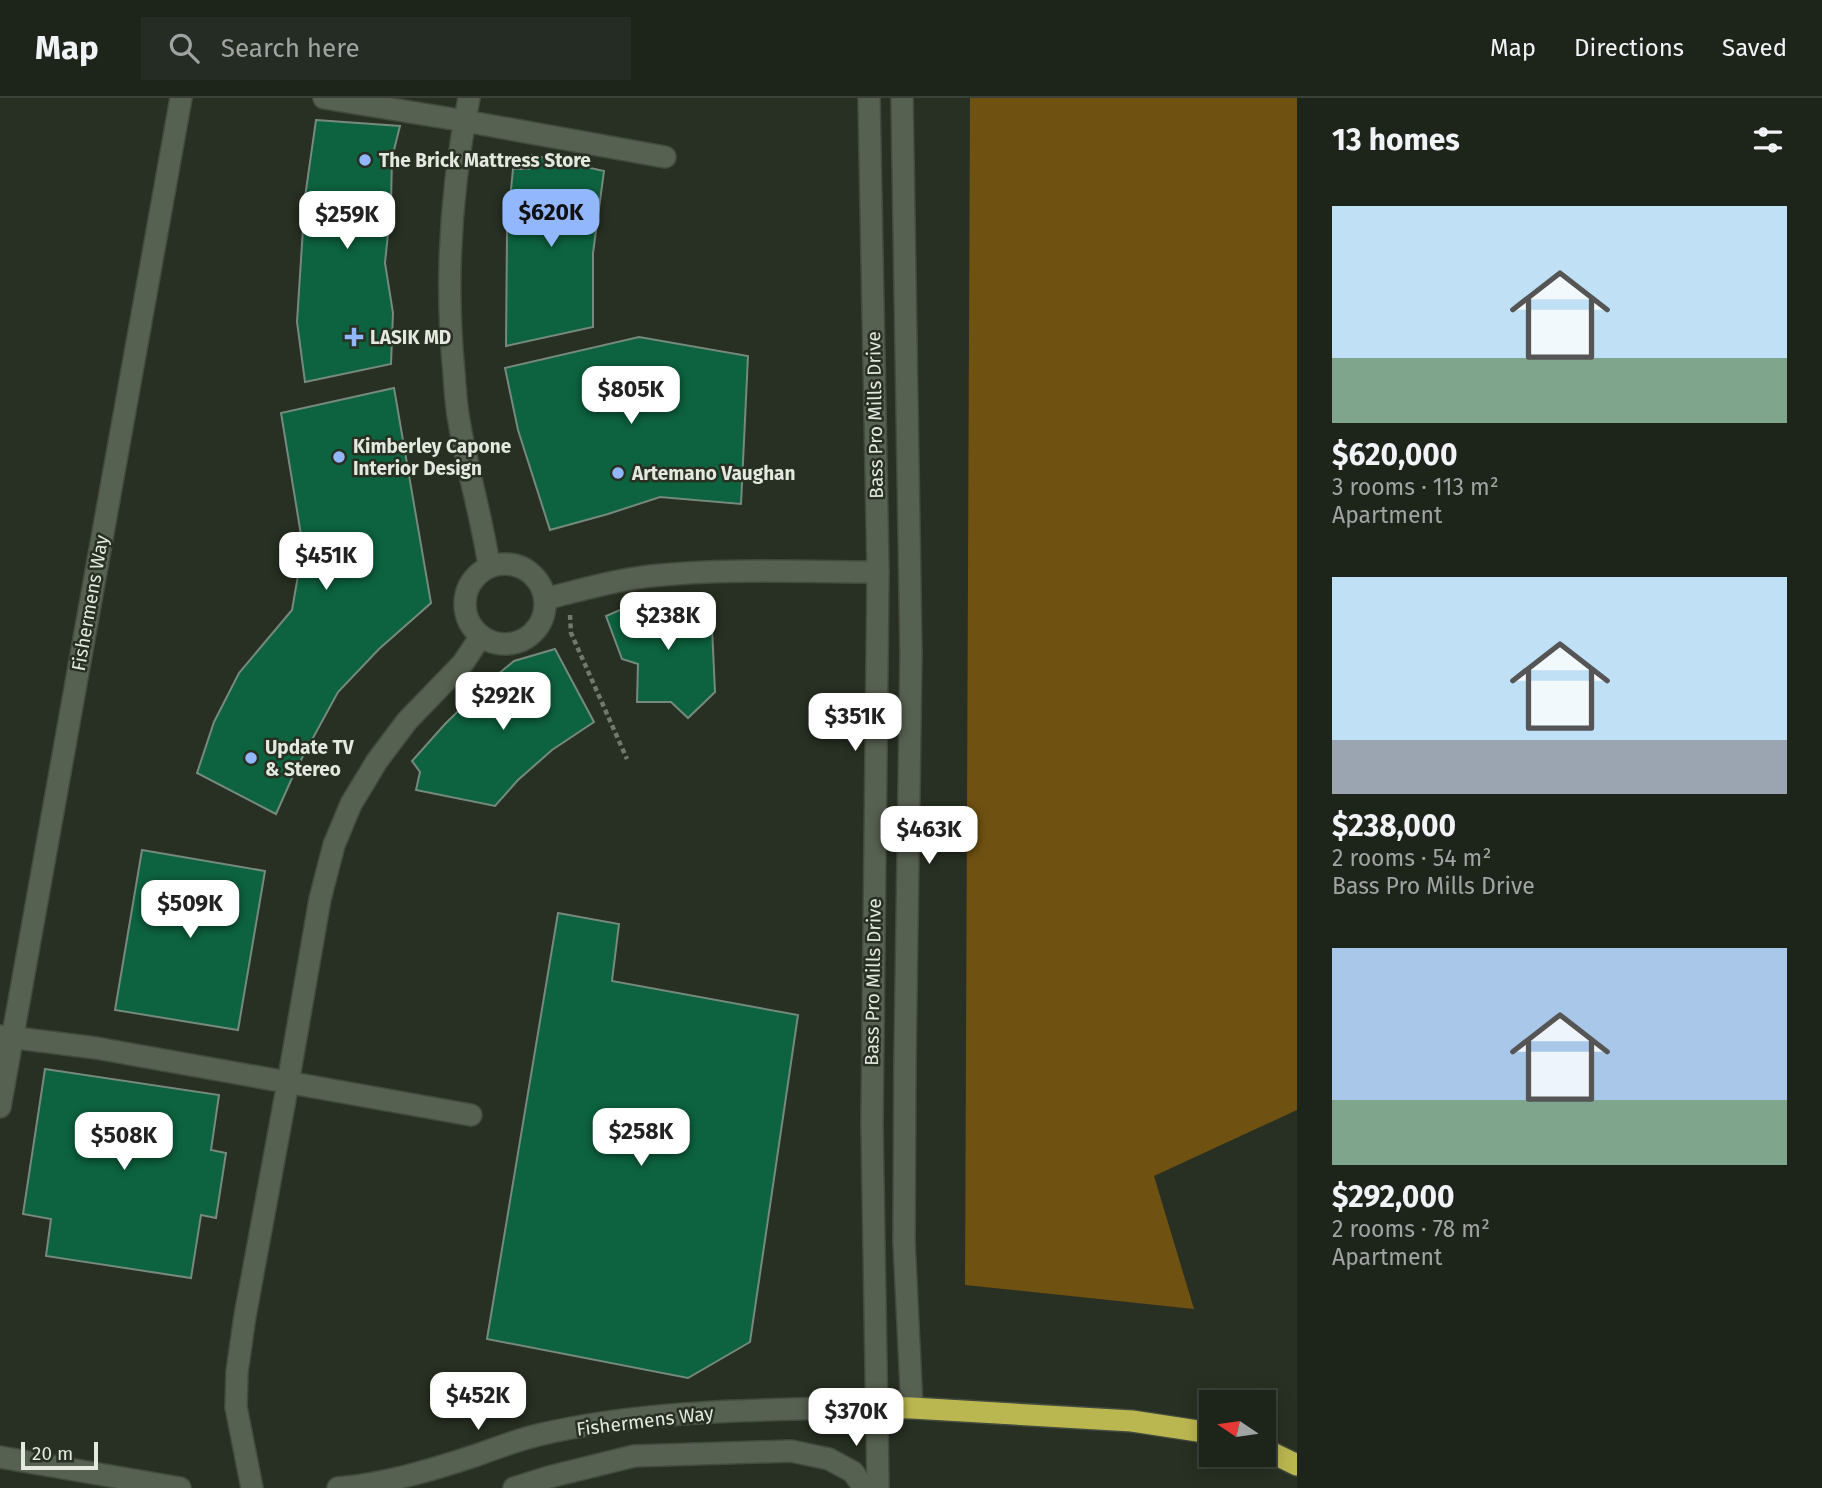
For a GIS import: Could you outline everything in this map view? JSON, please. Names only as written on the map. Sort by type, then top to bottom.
[{"type":"highway","points":[[876,1407],[1132,1420],[1199,1431]]},
{"type":"highway","points":[[1276,1454],[1297,1465]]},
{"type":"street","name":"Fishermens Way","points":[[0,1107],[6,1037],[181,98]]},
{"type":"street","points":[[324,98],[665,157]]},
{"type":"street","points":[[469,98],[451,244],[450,332],[458,419],[484,530],[489,566]]},
{"type":"street","name":"Bass Pro Mills Drive","points":[[869,98],[878,572],[872,1124],[878,1488]]},
{"type":"street","name":"Bass Pro Mills Drive","points":[[902,98],[911,654],[904,1241],[912,1408]]},
{"type":"street","points":[[503,563],[517,565],[529,571],[539,582],[545,599],[541,622],[533,633],[521,641],[508,644],[481,636],[466,613],[465,599],[469,586],[478,574],[489,566],[503,563]]},
{"type":"street","points":[[545,599],[597,585],[650,576],[741,570],[878,572]]},
{"type":"street","points":[[253,1488],[236,1407],[237,1372],[320,899],[334,845],[351,804],[377,761],[407,721],[463,663],[481,636]]},
{"type":"street","points":[[6,1037],[96,1048],[471,1115]]},
{"type":"street","name":"Fishermens Way","points":[[338,1488],[355,1487],[439,1467],[536,1435],[625,1419],[728,1411],[876,1407]]},
{"type":"street","name":"Fishermens Way","points":[[514,1488],[634,1456],[791,1451],[829,1459],[853,1472],[864,1488]]},
{"type":"street","points":[[0,1457],[180,1488]]},
{"type":"path","points":[[570,592],[571,633],[627,759]]},
{"type":"shaded area","points":[[970,98],[1297,98],[1297,1110],[1154,1176],[1194,1309],[965,1285]]},
{"type":"building","points":[[316,120],[400,126],[392,158],[385,263],[393,313],[391,364],[305,382],[297,322],[305,197]]},
{"type":"building","points":[[532,155],[604,171],[593,253],[593,327],[506,346],[507,231],[513,169],[529,169]]},
{"type":"building","points":[[639,337],[748,356],[741,504],[660,497],[550,530],[518,430],[505,368]]},
{"type":"building","points":[[394,388],[431,603],[379,649],[338,692],[296,769],[276,814],[197,773],[214,722],[239,673],[292,610],[303,547],[281,413]]},
{"type":"building","points":[[634,604],[711,606],[715,692],[688,718],[671,702],[637,702],[638,664],[622,659],[606,616]]},
{"type":"building","points":[[555,649],[594,722],[552,750],[518,780],[495,806],[416,790],[420,772],[412,761],[445,724],[514,661]]},
{"type":"building","points":[[142,850],[265,871],[238,1030],[115,1010]]},
{"type":"building","points":[[558,913],[619,924],[612,981],[798,1015],[750,1342],[688,1378],[487,1339]]},
{"type":"building","points":[[45,1069],[219,1095],[211,1150],[226,1153],[216,1218],[201,1215],[191,1278],[46,1256],[51,1219],[23,1214]]},
{"type":"place","name":"The Brick Mattress Store","points":[[365,160]]},
{"type":"place","name":"LASIK MD","points":[[354,337]]},
{"type":"place","name":"Kimberley Capone Interior Design","points":[[339,457]]},
{"type":"place","name":"Artemano Vaughan","points":[[618,473]]},
{"type":"place","name":"Update TV & Stereo","points":[[251,758]]}]
